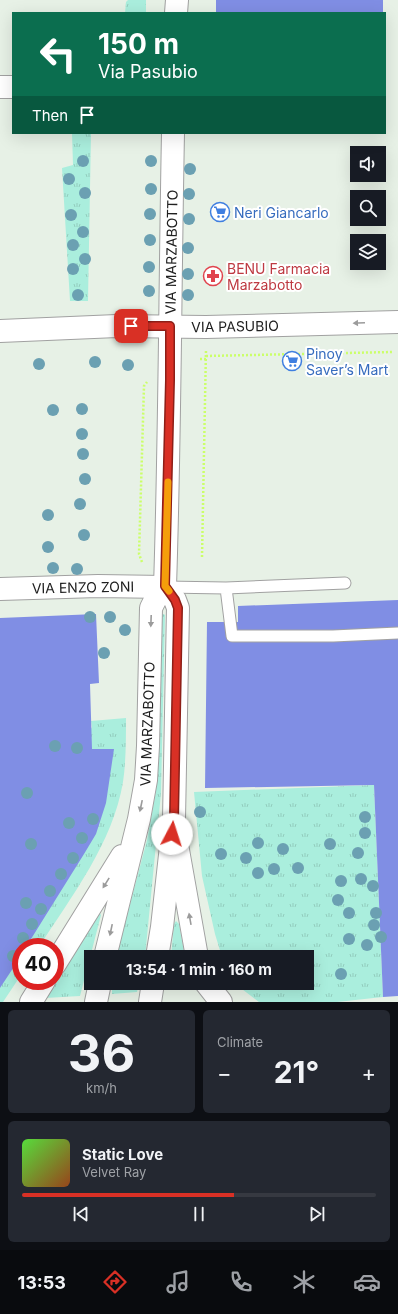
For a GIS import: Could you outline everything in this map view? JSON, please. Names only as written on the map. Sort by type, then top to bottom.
[{"type":"street","points":[[176,12],[177,0]]},
{"type":"street","points":[[0,87],[12,87]]},
{"type":"street","name":"VIA MARZABOTTO","points":[[107,950],[142,801],[148,763],[151,608],[154,600],[165,586],[170,380],[173,134]]},
{"type":"street","name":"VIA PASUBIO","points":[[0,330],[117,326],[212,327],[398,322]]},
{"type":"street","name":"VIA ENZO ZONI","points":[[0,589],[98,586],[165,586]]},
{"type":"street","name":"VIA MARZABOTTO","points":[[158,950],[174,819],[178,608],[175,600],[165,586]]},
{"type":"street","points":[[174,819],[196,950]]},
{"type":"street","points":[[64,949],[133,838]]},
{"type":"street","points":[[31,1002],[38,990]]},
{"type":"street","points":[[96,1002],[99,990]]},
{"type":"street","points":[[150,1002],[152,990]]},
{"type":"street","points":[[212,990],[221,1002]]},
{"type":"lane","points":[[165,586],[226,588],[345,583]]},
{"type":"lane","points":[[226,588],[232,636],[333,636],[398,633]]},
{"type":"path","points":[[202,557],[206,350]]},
{"type":"path","points":[[200,359],[392,352]]},
{"type":"path","points":[[141,568],[142,560],[139,554],[144,386],[150,378]]},
{"type":"green space","points":[[128,0],[146,0],[146,12],[125,12],[126,2]]},
{"type":"green space","points":[[72,134],[91,134],[88,301],[70,301],[62,168],[73,165]]},
{"type":"green space","points":[[161,615],[165,615],[161,793],[146,950],[118,950],[147,840],[156,791]]},
{"type":"green space","points":[[126,718],[123,782],[118,805],[110,826],[89,869],[45,938],[12,938],[12,988],[3,1002],[0,1002],[0,888],[92,727],[91,721]]},
{"type":"green space","points":[[374,785],[383,997],[337,1002],[259,1002],[243,990],[314,990],[314,950],[220,950],[202,876],[194,792]]},
{"type":"green space","points":[[99,912],[101,915],[92,950],[84,950],[84,981],[80,996],[45,998],[50,990],[64,990],[64,968]]},
{"type":"green space","points":[[176,921],[179,924],[184,950],[172,950],[174,924]]},
{"type":"green space","points":[[112,990],[137,990],[137,992],[112,994]]},
{"type":"shaded area","points":[[216,0],[383,0],[383,12],[216,12]]},
{"type":"shaded area","points":[[398,600],[398,996],[383,997],[374,785],[205,788],[207,622],[238,622],[238,606]]},
{"type":"shaded area","points":[[96,614],[99,683],[90,684],[92,749],[114,749],[106,803],[96,834],[32,938],[12,938],[12,970],[0,988],[0,618]]},
{"type":"slow traffic","points":[[168,482],[165,586],[169,591]]},
{"type":"place","name":"Neri Giancarlo","points":[[220,212]]},
{"type":"place","name":"BENU Farmacia Marzabotto","points":[[213,276]]},
{"type":"place","name":"Pinoy Saver’s Mart","points":[[292,361]]},
{"type":"route","points":[[131,326],[170,326],[165,586],[175,600],[178,608],[174,819],[172,834]]}]
